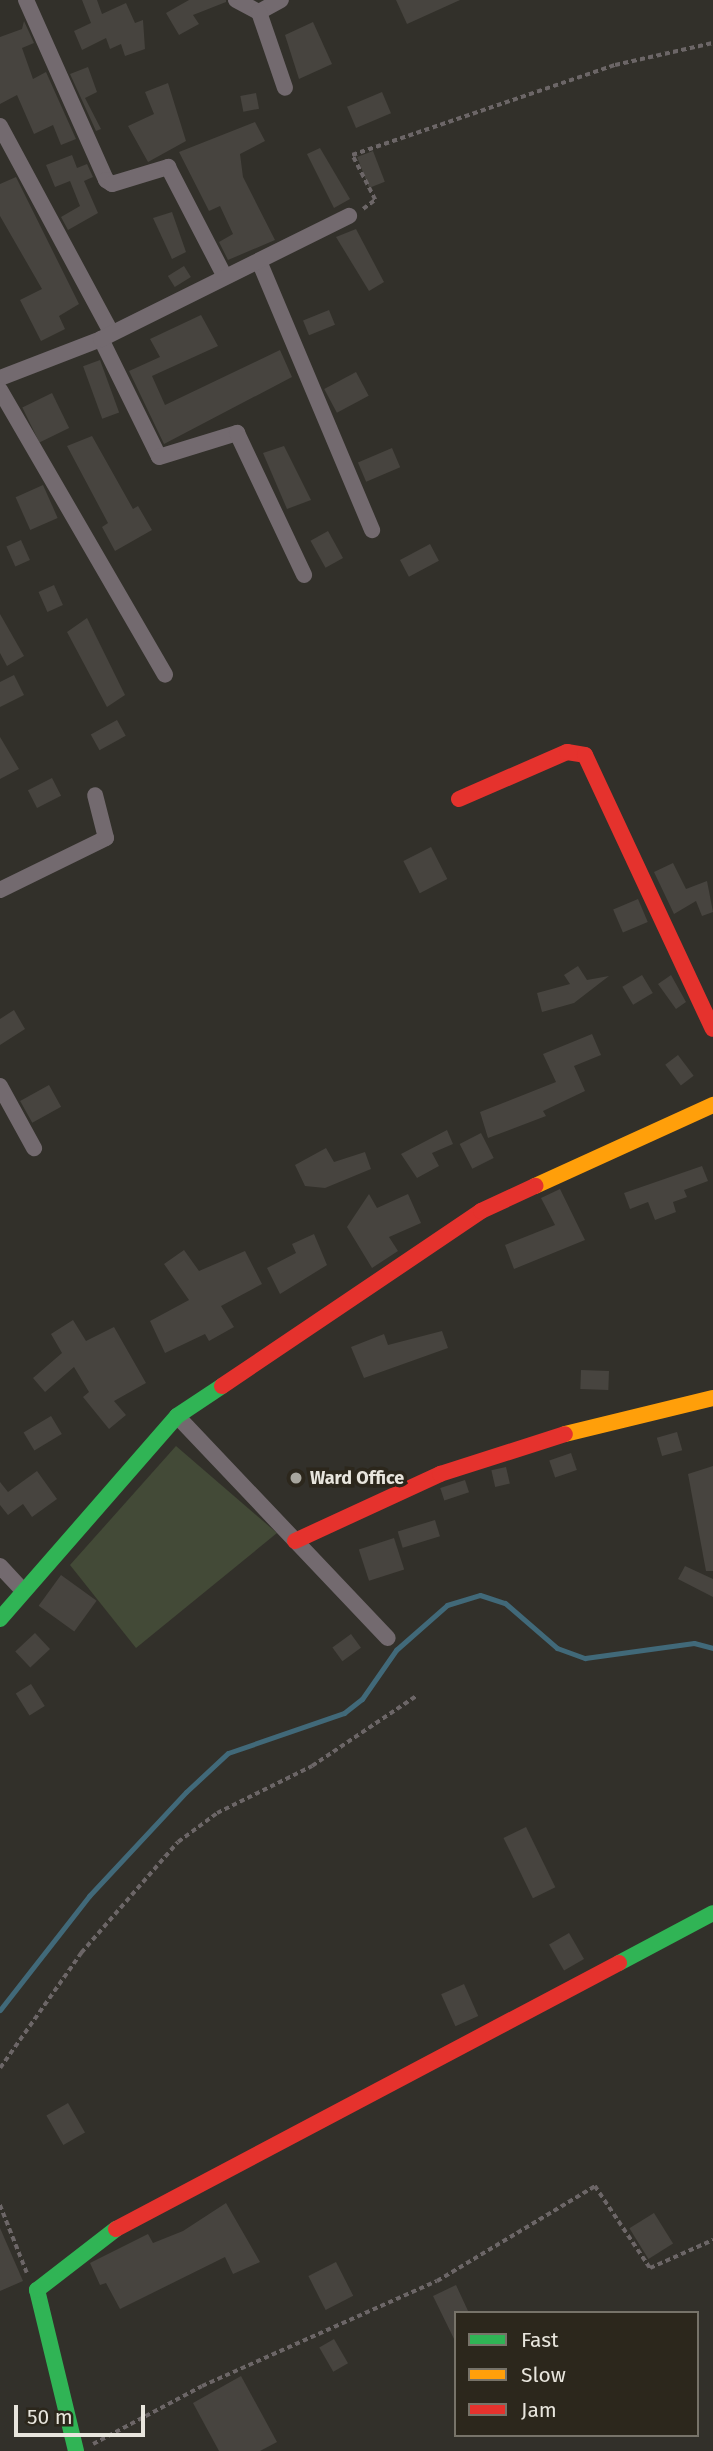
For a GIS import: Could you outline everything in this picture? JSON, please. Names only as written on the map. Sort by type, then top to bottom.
[{"type":"street","points":[[26,0],[106,180],[112,184],[168,167],[224,275]]},
{"type":"street","points":[[236,0],[258,12],[285,88]]},
{"type":"street","points":[[258,12],[281,0]]},
{"type":"street","points":[[0,126],[106,335],[159,457],[237,433],[304,575]]},
{"type":"street","points":[[0,378],[106,335],[349,216]]},
{"type":"street","points":[[259,261],[372,530]]},
{"type":"street","points":[[0,390],[165,675]]},
{"type":"street","points":[[459,799],[567,752],[585,755],[713,1029]]},
{"type":"street","points":[[0,890],[106,838],[95,795]]},
{"type":"street","points":[[0,1086],[34,1148]]},
{"type":"street","points":[[0,1619],[177,1416],[481,1211],[713,1105]]},
{"type":"street","points":[[295,1541],[440,1474],[597,1424],[713,1398]]},
{"type":"street","points":[[177,1416],[388,1638]]},
{"type":"street","points":[[0,1566],[23,1591]]},
{"type":"street","points":[[78,2451],[37,2290],[93,2241],[713,1913]]},
{"type":"path","points":[[349,216],[375,200],[352,155],[615,65],[713,43]]},
{"type":"path","points":[[0,2068],[82,1953],[178,1842],[217,1813],[312,1766],[416,1696]]},
{"type":"path","points":[[78,2451],[202,2386],[437,2281],[595,2186],[650,2268],[713,2240]]},
{"type":"path","points":[[0,2205],[37,2290]]},
{"type":"green space","points":[[176,1446],[277,1533],[136,1648],[70,1565]]},
{"type":"building","points":[[82,0],[97,0],[102,14],[126,3],[135,23],[143,20],[145,49],[125,56],[121,44],[110,49],[106,38],[82,50],[74,31],[91,23]]},
{"type":"building","points":[[189,0],[226,2],[193,15],[199,24],[179,35],[166,13]]},
{"type":"building","points":[[396,0],[460,0],[407,24]]},
{"type":"building","points":[[24,21],[34,43],[22,48],[33,79],[46,72],[76,139],[61,145],[53,125],[34,134],[17,95],[0,104],[0,37],[22,29]]},
{"type":"building","points":[[313,22],[332,64],[299,79],[285,35]]},
{"type":"building","points":[[88,67],[97,92],[85,98],[101,129],[96,131],[70,74]]},
{"type":"building","points":[[168,83],[186,141],[148,162],[128,126],[154,114],[145,92]]},
{"type":"building","points":[[382,92],[391,113],[356,128],[347,107]]},
{"type":"building","points":[[256,93],[259,109],[243,112],[240,96]]},
{"type":"building","points":[[255,122],[265,141],[240,154],[243,177],[275,240],[228,260],[219,242],[233,234],[220,206],[209,211],[179,152]]},
{"type":"building","points":[[320,148],[350,199],[334,208],[307,154]]},
{"type":"building","points":[[373,151],[385,182],[369,188],[357,157]]},
{"type":"building","points":[[72,155],[77,168],[87,164],[93,177],[84,181],[98,213],[68,230],[61,217],[80,206],[70,181],[55,187],[46,165]]},
{"type":"building","points":[[16,177],[79,304],[59,316],[65,329],[41,341],[20,300],[42,289],[0,216],[0,184]]},
{"type":"building","points":[[172,212],[186,252],[172,259],[153,218]]},
{"type":"building","points":[[356,229],[384,282],[369,291],[336,237]]},
{"type":"building","points":[[184,266],[191,277],[175,287],[168,276]]},
{"type":"building","points":[[329,310],[335,325],[309,335],[303,320]]},
{"type":"building","points":[[201,315],[218,346],[152,376],[165,405],[280,350],[292,377],[164,444],[129,371],[160,357],[150,339]]},
{"type":"building","points":[[100,360],[119,413],[102,419],[83,366]]},
{"type":"building","points":[[356,372],[369,396],[337,413],[324,389]]},
{"type":"building","points":[[52,393],[69,428],[39,443],[22,407]]},
{"type":"building","points":[[92,436],[133,509],[138,506],[152,530],[115,551],[102,527],[108,523],[67,446]]},
{"type":"building","points":[[284,446],[311,500],[287,509],[263,453]]},
{"type":"building","points":[[392,448],[400,467],[366,482],[358,462]]},
{"type":"building","points":[[43,485],[58,518],[30,530],[16,497]]},
{"type":"building","points":[[328,531],[343,558],[326,568],[311,541]]},
{"type":"building","points":[[21,540],[30,560],[15,567],[6,547]]},
{"type":"building","points":[[430,544],[439,561],[409,577],[400,560]]},
{"type":"building","points":[[54,585],[63,605],[47,612],[38,592]]},
{"type":"building","points":[[0,614],[24,656],[7,666],[0,653]]},
{"type":"building","points":[[87,618],[125,695],[107,707],[67,632]]},
{"type":"building","points":[[14,675],[24,695],[0,707],[0,682]]},
{"type":"building","points":[[117,720],[126,736],[99,750],[91,735]]},
{"type":"building","points":[[0,737],[19,769],[0,779]]},
{"type":"building","points":[[52,778],[61,796],[37,808],[28,790]]},
{"type":"building","points":[[431,847],[447,879],[420,893],[403,861]]},
{"type":"building","points":[[673,863],[686,889],[707,881],[713,912],[702,916],[696,901],[674,914],[654,872]]},
{"type":"building","points":[[638,899],[648,922],[623,933],[613,910]]},
{"type":"building","points":[[578,966],[587,980],[609,976],[574,1003],[542,1012],[537,993],[570,984],[564,975]]},
{"type":"building","points":[[642,975],[653,993],[633,1005],[622,987]]},
{"type":"building","points":[[671,975],[686,1002],[676,1009],[658,984]]},
{"type":"building","points":[[14,1010],[25,1029],[0,1045],[0,1019]]},
{"type":"building","points":[[592,1034],[601,1055],[574,1066],[585,1091],[543,1111],[546,1116],[488,1138],[480,1112],[556,1082],[543,1054]]},
{"type":"building","points":[[678,1055],[694,1076],[681,1085],[665,1065]]},
{"type":"building","points":[[49,1085],[61,1107],[32,1123],[20,1101]]},
{"type":"building","points":[[447,1130],[453,1144],[432,1153],[439,1166],[417,1178],[401,1154]]},
{"type":"building","points":[[481,1133],[494,1158],[472,1169],[460,1144]]},
{"type":"building","points":[[326,1148],[334,1162],[365,1152],[371,1169],[325,1188],[305,1186],[295,1165]]},
{"type":"building","points":[[702,1166],[708,1181],[684,1190],[687,1197],[673,1202],[676,1212],[655,1220],[648,1202],[630,1209],[624,1193]]},
{"type":"building","points":[[560,1189],[585,1240],[514,1269],[505,1245],[555,1225],[541,1198]]},
{"type":"building","points":[[369,1194],[377,1208],[408,1194],[421,1223],[389,1237],[398,1251],[372,1268],[347,1227]]},
{"type":"building","points":[[314,1234],[327,1265],[280,1294],[267,1268],[296,1253],[292,1244]]},
{"type":"building","points":[[184,1250],[199,1271],[245,1251],[262,1284],[221,1306],[234,1327],[209,1341],[205,1334],[165,1353],[150,1321],[189,1300],[164,1264]]},
{"type":"building","points":[[73,1320],[86,1341],[114,1327],[146,1383],[114,1401],[126,1415],[109,1429],[83,1397],[89,1392],[74,1367],[45,1392],[33,1378],[62,1353],[51,1334]]},
{"type":"building","points":[[442,1331],[448,1348],[364,1378],[351,1347],[384,1334],[388,1345]]},
{"type":"building","points":[[581,1370],[609,1371],[608,1390],[580,1389]]},
{"type":"building","points":[[51,1416],[62,1434],[34,1450],[24,1432]]},
{"type":"building","points":[[677,1432],[682,1450],[662,1456],[657,1438]]},
{"type":"building","points":[[571,1453],[577,1470],[555,1478],[549,1460]]},
{"type":"building","points":[[713,1466],[713,1571],[706,1571],[688,1474]]},
{"type":"building","points":[[506,1467],[510,1484],[495,1487],[491,1470]]},
{"type":"building","points":[[37,1471],[57,1499],[32,1517],[23,1504],[8,1515],[0,1505],[0,1482],[8,1492]]},
{"type":"building","points":[[465,1480],[469,1492],[444,1500],[440,1488]]},
{"type":"building","points":[[435,1520],[440,1536],[403,1548],[398,1531]]},
{"type":"building","points":[[394,1538],[404,1569],[369,1581],[359,1549]]},
{"type":"building","points":[[685,1566],[713,1579],[713,1597],[678,1579]]},
{"type":"building","points":[[61,1575],[97,1601],[74,1632],[39,1606]]},
{"type":"building","points":[[35,1633],[50,1649],[30,1668],[15,1651]]},
{"type":"building","points":[[351,1634],[361,1648],[342,1661],[332,1648]]},
{"type":"building","points":[[31,1684],[45,1706],[30,1716],[16,1694]]},
{"type":"building","points":[[526,1827],[555,1887],[533,1898],[504,1838]]},
{"type":"building","points":[[569,1933],[584,1959],[564,1970],[549,1944]]},
{"type":"building","points":[[464,1984],[478,2016],[455,2026],[441,1994]]},
{"type":"building","points":[[68,2103],[85,2132],[63,2145],[46,2116]]},
{"type":"building","points":[[226,2203],[260,2262],[233,2274],[225,2257],[120,2309],[106,2283],[100,2285],[90,2263],[148,2234],[153,2243],[183,2231]]},
{"type":"building","points":[[654,2213],[673,2244],[648,2259],[629,2228]]},
{"type":"building","points":[[0,2228],[23,2281],[0,2291]]},
{"type":"building","points":[[336,2262],[353,2296],[326,2310],[308,2276]]},
{"type":"building","points":[[456,2285],[468,2311],[454,2311],[454,2339],[433,2296]]},
{"type":"building","points":[[334,2339],[348,2363],[333,2372],[319,2348]]},
{"type":"building","points":[[241,2376],[277,2442],[260,2451],[219,2451],[193,2403]]},
{"type":"waterway","points":[[0,2010],[89,1896],[186,1792],[228,1753],[344,1713],[362,1699],[396,1650],[447,1605],[480,1595],[505,1603],[557,1648],[585,1658],[694,1643],[713,1648]]},
{"type":"traffic: fast","points":[[0,1619],[177,1416],[222,1386]]},
{"type":"traffic: fast","points":[[619,1963],[713,1913]]},
{"type":"traffic: fast","points":[[76,2451],[37,2290],[116,2229]]},
{"type":"traffic: slow","points":[[535,1186],[713,1105]]},
{"type":"traffic: slow","points":[[565,1434],[713,1398]]},
{"type":"traffic: jam","points":[[459,799],[567,752],[585,755],[713,1029]]},
{"type":"traffic: jam","points":[[222,1386],[481,1211],[535,1186]]},
{"type":"traffic: jam","points":[[295,1541],[440,1474],[565,1434]]},
{"type":"traffic: jam","points":[[116,2229],[619,1963]]},
{"type":"place","name":"Ward Office","points":[[296,1478]]}]
